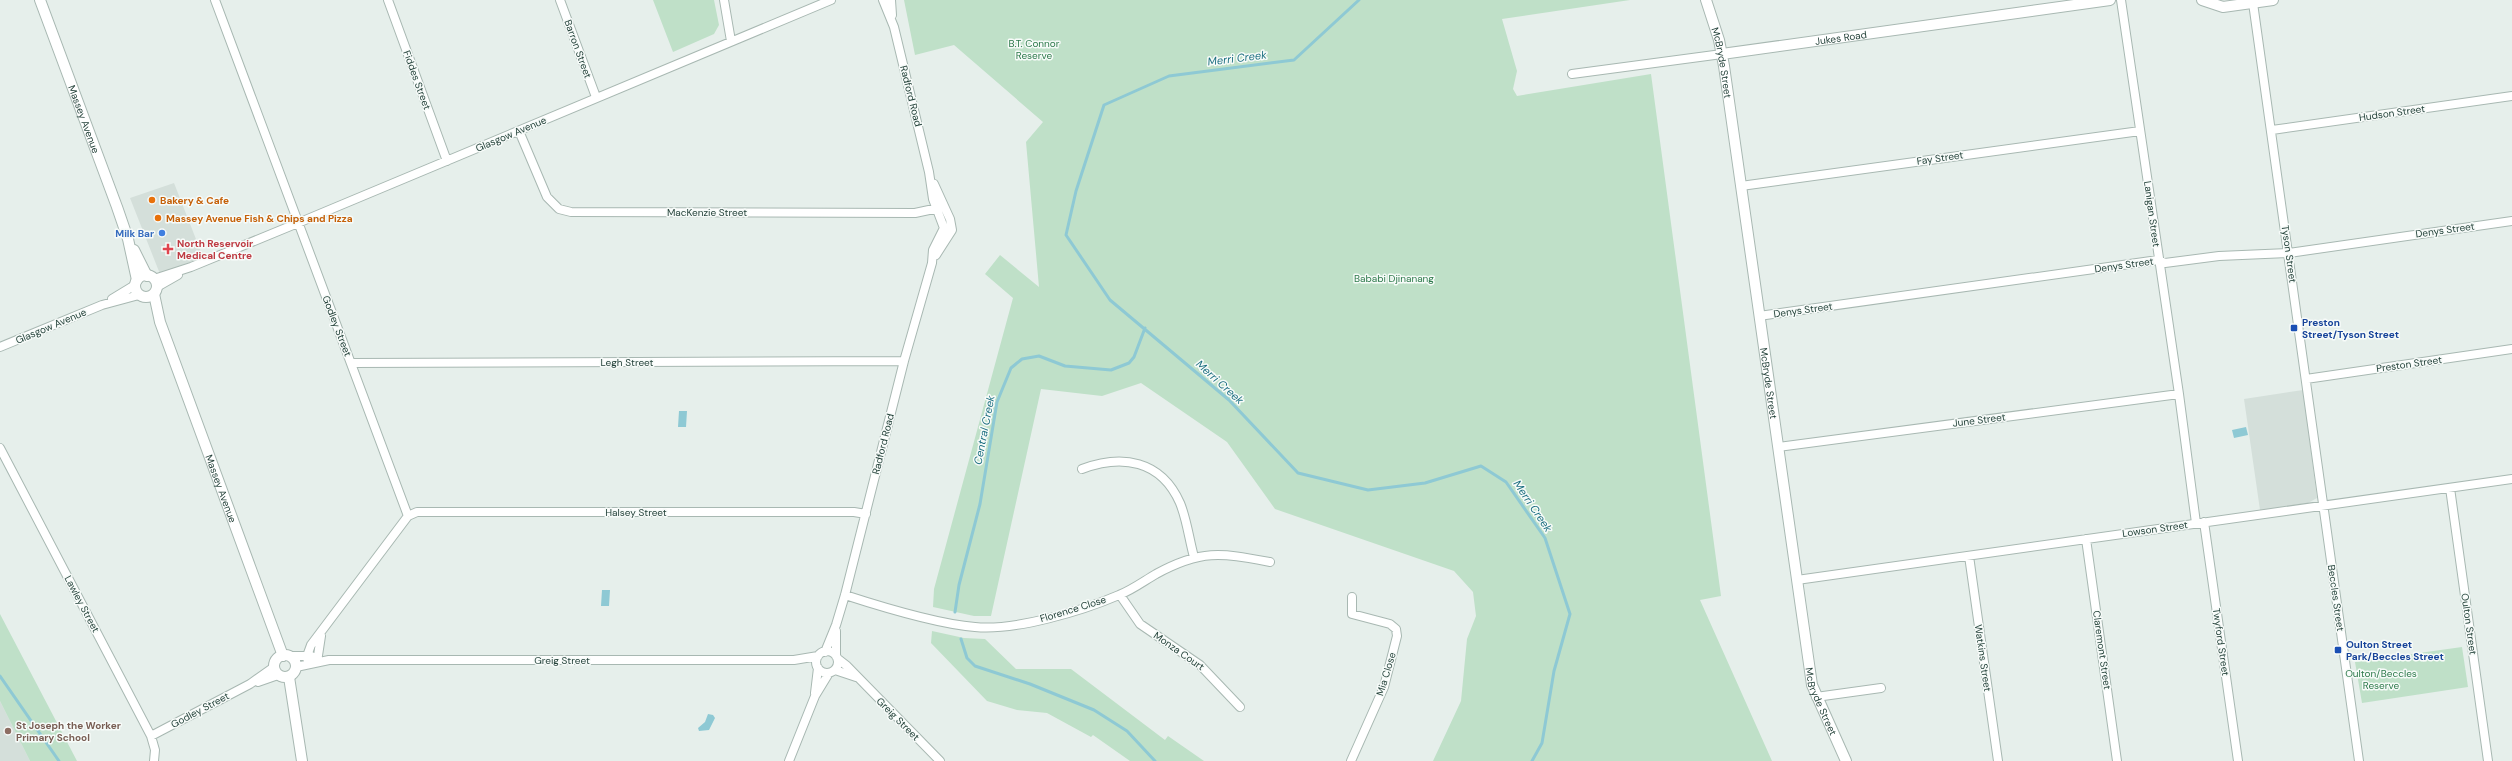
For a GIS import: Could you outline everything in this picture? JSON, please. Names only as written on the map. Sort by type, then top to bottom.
[{"type":"street","name":"Massey Avenue","points":[[40,0],[128,239],[153,284],[160,322],[286,656]]},
{"type":"street","name":"Godley Street","points":[[215,0],[408,516]]},
{"type":"street","name":"Fiddes Street","points":[[388,0],[447,161]]},
{"type":"street","name":"Barron Street","points":[[560,0],[596,98]]},
{"type":"street","points":[[724,0],[731,40]]},
{"type":"street","name":"Glasgow Avenue","points":[[153,284],[519,131],[731,40],[831,0]]},
{"type":"street","name":"Radford Road","points":[[815,696],[819,660],[836,625],[845,595],[904,361],[932,263],[934,250],[944,228],[892,20],[883,0]]},
{"type":"street","name":"Radford Road","points":[[891,0],[892,20]]},
{"type":"street","name":"McBryde Street","points":[[1706,0],[1722,54],[1812,685],[1846,761]]},
{"type":"street","name":"Jukes Road","points":[[1572,74],[2110,0]]},
{"type":"street","name":"Lanigan Street","points":[[2121,0],[2158,260],[2200,523]]},
{"type":"street","points":[[2202,0],[2223,6],[2273,0]]},
{"type":"street","name":"Tyson Street","points":[[2253,3],[2324,505]]},
{"type":"street","name":"Hudson Street","points":[[2272,130],[2512,96]]},
{"type":"street","name":"MacKenzie Street","points":[[519,131],[546,198],[559,209],[571,212],[915,213],[939,208]]},
{"type":"street","name":"Fay Street","points":[[1741,186],[2140,131]]},
{"type":"street","name":"Denys Street","points":[[1759,316],[2158,260],[2165,263],[2219,256],[2289,253],[2512,220]]},
{"type":"street","name":"Massey Avenue","points":[[128,239],[136,282],[141,296],[160,322]]},
{"type":"street","name":"Glasgow Avenue","points":[[102,305],[136,282]]},
{"type":"street","points":[[136,282],[153,284]]},
{"type":"street","points":[[141,296],[153,284]]},
{"type":"street","name":"Glasgow Avenue","points":[[0,347],[102,305],[141,296]]},
{"type":"street","name":"Preston Street","points":[[2306,379],[2512,349]]},
{"type":"street","name":"Legh Street","points":[[351,363],[904,361]]},
{"type":"street","name":"June Street","points":[[1778,447],[2179,394]]},
{"type":"street","name":"Lawley Street","points":[[0,448],[151,736],[155,750],[154,761]]},
{"type":"street","points":[[1082,469],[1098,463],[1116,460],[1133,462],[1159,474],[1168,482],[1180,505],[1194,557]]},
{"type":"street","name":"Lowson Street","points":[[1798,580],[2512,479]]},
{"type":"street","name":"Oulton Street","points":[[2450,488],[2488,761]]},
{"type":"street","name":"Beccles Street","points":[[2324,505],[2359,761]]},
{"type":"street","name":"Halsey Street","points":[[408,516],[417,512],[854,512],[866,514]]},
{"type":"street","points":[[307,660],[311,645],[322,633],[408,516]]},
{"type":"street","name":"Twyford Street","points":[[2200,523],[2238,761]]},
{"type":"street","name":"Claremont Street","points":[[2086,539],[2117,761]]},
{"type":"street","name":"Florence Close","points":[[845,595],[949,623],[976,627],[1031,622],[1062,614],[1120,595],[1158,573],[1194,557],[1228,554],[1270,562]]},
{"type":"street","name":"Watkins Street","points":[[1969,556],[1998,761]]},
{"type":"street","name":"Monza Court","points":[[1120,595],[1140,624],[1200,665],[1240,707]]},
{"type":"street","name":"Mia Close","points":[[1351,761],[1384,687],[1397,636],[1396,629],[1390,624],[1350,615],[1352,598]]},
{"type":"street","name":"Radford Road","points":[[789,761],[815,696],[832,672],[837,658],[836,625]]},
{"type":"street","points":[[318,659],[318,641],[322,633]]},
{"type":"street","points":[[819,660],[831,652],[837,658]]},
{"type":"street","points":[[286,656],[295,661],[296,667],[294,673],[290,676],[276,671],[276,661],[286,656]]},
{"type":"street","name":"Greig Street","points":[[286,656],[307,660],[819,660],[832,672],[856,677]]},
{"type":"street","name":"Greig Street","points":[[837,658],[847,666],[856,677],[940,761]]},
{"type":"street","name":"Greig Street","points":[[296,667],[307,660]]},
{"type":"street","name":"Godley Street","points":[[151,736],[276,671]]},
{"type":"street","points":[[290,676],[302,761]]},
{"type":"street","points":[[1816,696],[1881,688]]},
{"type":"shaded area","points":[[174,183],[203,257],[160,274],[130,198]]},
{"type":"shaded area","points":[[2303,390],[2317,498],[2308,503],[2260,510],[2244,399]]},
{"type":"shaded area","name":"St Joseph the Worker Primary School","points":[[0,701],[30,761],[0,761]]},
{"type":"green space","points":[[653,0],[714,0],[719,25],[714,34],[673,52]]},
{"type":"green space","name":"Bababi Djinanang","points":[[904,0],[1630,0],[1502,19],[1517,71],[1513,89],[1517,96],[1651,74],[1721,596],[1700,600],[1772,761],[1433,761],[1461,701],[1467,639],[1476,616],[1473,592],[1454,571],[1275,509],[1227,442],[1141,383],[1102,396],[1041,389],[991,616],[974,616],[933,607],[934,589],[1013,298],[985,274],[1000,255],[1039,287],[1026,142],[1043,122],[954,45],[915,55]]},
{"type":"green space","points":[[0,614],[77,761],[30,761],[0,701]]},
{"type":"green space","points":[[932,631],[964,638],[985,639],[1016,669],[1071,669],[1165,740],[1168,736],[1204,761],[1130,761],[1093,735],[1091,737],[1047,713],[1017,710],[987,701],[931,643]]},
{"type":"green space","name":"Oulton/Beccles Reserve","points":[[2462,647],[2468,687],[2362,703],[2355,662]]},
{"type":"water","points":[[679,411],[687,411],[686,427],[678,427]]},
{"type":"water","points":[[2246,427],[2248,435],[2234,438],[2232,430]]},
{"type":"water","points":[[602,590],[610,590],[609,606],[601,606]]},
{"type":"water","points":[[708,714],[713,715],[715,718],[709,730],[699,731],[698,728],[705,722]]},
{"type":"waterway","name":"Merri Creek","points":[[1359,0],[1294,60],[1169,76],[1104,105],[1076,191],[1066,235],[1110,300],[1229,400],[1298,473],[1368,490],[1425,483],[1481,466],[1506,482],[1545,538],[1570,614],[1554,671],[1542,743],[1532,761]]},
{"type":"waterway","name":"Central Creek","points":[[955,612],[959,585],[980,504],[997,402],[1011,368],[1022,359],[1039,356],[1065,366],[1111,370],[1129,363],[1134,357],[1145,328]]},
{"type":"waterway","name":"Central Creek","points":[[961,639],[967,658],[975,666],[1030,684],[1094,710],[1127,731],[1155,761]]},
{"type":"waterway","points":[[0,676],[59,761]]},
{"type":"place","name":"Bakery & Cafe","points":[[152,200]]},
{"type":"place","name":"Massey Avenue Fish & Chips and Pizza","points":[[158,218]]},
{"type":"place","name":"Milk Bar","points":[[162,233]]},
{"type":"place","name":"North Reservoir Medical Centre","points":[[168,249]]},
{"type":"place","name":"Preston Street/Tyson Street","points":[[2294,328]]},
{"type":"place","name":"Oulton Street Park/Beccles Street","points":[[2338,650]]},
{"type":"place","name":"St Joseph the Worker Primary School","points":[[8,731]]},
{"type":"park label","name":"B.T. Connor Reserve","points":[[1034,48]]}]
